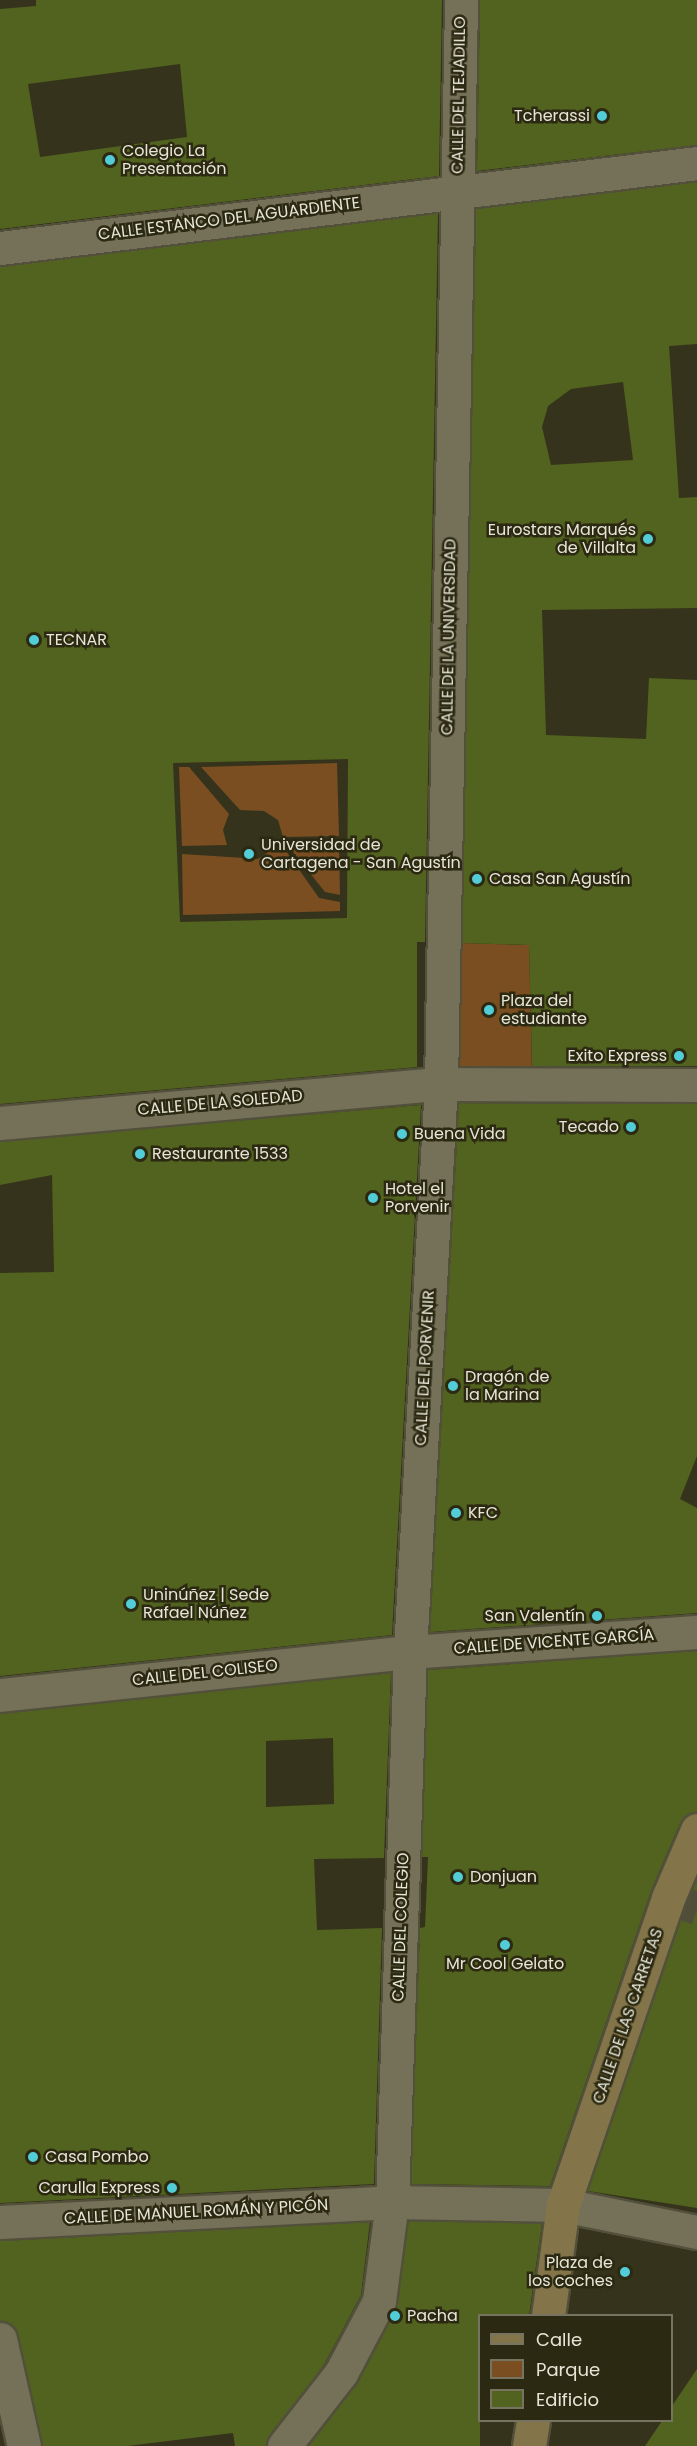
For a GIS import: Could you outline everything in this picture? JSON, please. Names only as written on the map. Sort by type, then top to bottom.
[{"type":"street","name":"CALLE DEL TEJADILLO","points":[[457,190],[461,0]]},
{"type":"street","name":"CALLE ESTANCO DEL AGUARDIENTE","points":[[0,248],[457,190],[697,163]]},
{"type":"street","name":"CALLE DE LA UNIVERSIDAD","points":[[441,1084],[457,190]]},
{"type":"street","name":"CALLE DE LA SOLEDAD","points":[[0,1123],[441,1084],[697,1085]]},
{"type":"street","name":"CALLE DEL PORVENIR","points":[[410,1652],[441,1084]]},
{"type":"street","name":"CALLE DE VICENTE GARCÍA","points":[[410,1652],[697,1632]]},
{"type":"street","name":"CALLE DEL COLISEO","points":[[0,1695],[410,1652]]},
{"type":"street","name":"CALLE DEL COLEGIO","points":[[284,2446],[341,2373],[379,2301],[392,2202],[410,1652]]},
{"type":"street","name":"CALLE DE LAS CARRETAS","points":[[548,2314],[563,2205],[668,1898],[697,1830]]},
{"type":"street","name":"CALLE DE MANUEL ROMÁN Y PICÓN","points":[[0,2222],[392,2202],[563,2205],[697,2232]]},
{"type":"street","points":[[0,2339],[24,2446]]},
{"type":"street","points":[[529,2446],[533,2422]]},
{"type":"green space","points":[[337,763],[339,836],[283,837],[278,820],[264,811],[240,810],[201,767]]},
{"type":"green space","points":[[179,767],[189,767],[229,814],[223,830],[227,845],[182,846]]},
{"type":"green space","points":[[286,843],[339,844],[340,895],[325,892]]},
{"type":"green space","points":[[281,844],[319,898],[340,902],[340,911],[183,915],[182,854],[258,859]]},
{"type":"green space","name":"Plaza del estudiante","points":[[460,943],[529,945],[532,1075],[447,1078]]},
{"type":"building","points":[[36,0],[442,0],[439,176],[0,229],[0,9],[36,6]],"holes":[[[180,64],[187,137],[40,157],[28,84]]]},
{"type":"building","points":[[480,0],[697,0],[697,145],[477,171]]},
{"type":"building","points":[[697,182],[697,344],[669,346],[679,498],[697,497],[697,608],[542,610],[546,735],[646,739],[649,678],[697,680],[697,1066],[532,1066],[529,945],[462,943],[476,209]],"holes":[[[623,382],[633,460],[551,465],[542,427],[548,406],[571,389]]]},
{"type":"building","points":[[438,213],[425,942],[417,942],[417,1067],[0,1104],[0,266]],"holes":[[[348,759],[347,918],[180,922],[173,763]]]},
{"type":"building","points":[[459,1103],[697,1104],[697,1456],[680,1499],[697,1508],[697,1613],[430,1632]]},
{"type":"building","points":[[421,1105],[392,1635],[0,1676],[0,1273],[54,1272],[52,1175],[0,1185],[0,1141]]},
{"type":"building","points":[[697,1651],[697,1812],[680,1823],[651,1891],[550,2186],[411,2184],[420,1928],[425,1927],[428,1857],[422,1857],[428,1670]]},
{"type":"building","points":[[391,1673],[384,1858],[314,1859],[317,1930],[382,1928],[374,2184],[0,2203],[0,1713]],"holes":[[[333,1738],[334,1804],[266,1807],[266,1741]]]},
{"type":"building","points":[[697,1878],[697,2208],[588,2191],[686,1905]]},
{"type":"building","points":[[408,2221],[542,2223],[529,2314],[478,2314],[480,2446],[308,2446],[357,2382],[396,2310]]},
{"type":"building","points":[[370,2222],[361,2295],[325,2363],[266,2446],[235,2446],[233,2433],[127,2446],[42,2446],[18,2335],[0,2321],[0,2241]]},
{"type":"building","points":[[697,2369],[697,2446],[645,2446],[661,2422],[673,2422],[673,2405]]},
{"type":"tunnel","points":[[668,1898],[697,1908]]},
{"type":"place","name":"Tcherassi","points":[[602,116]]},
{"type":"place","name":"Colegio La Presentación","points":[[110,160]]},
{"type":"place","name":"Eurostars Marqués de Villalta","points":[[648,539]]},
{"type":"place","name":"TECNAR","points":[[34,640]]},
{"type":"place","name":"Universidad de Cartagena - San Agustín","points":[[249,854]]},
{"type":"place","name":"Casa San Agustín","points":[[477,879]]},
{"type":"place","name":"Plaza del estudiante","points":[[489,1010]]},
{"type":"place","name":"Exito Express","points":[[679,1056]]},
{"type":"place","name":"Tecado","points":[[631,1127]]},
{"type":"place","name":"Buena Vida","points":[[402,1134]]},
{"type":"place","name":"Restaurante 1533","points":[[140,1154]]},
{"type":"place","name":"Hotel el Porvenir","points":[[373,1198]]},
{"type":"place","name":"Dragón de la Marina","points":[[453,1386]]},
{"type":"place","name":"KFC","points":[[456,1513]]},
{"type":"place","name":"Uninúñez | Sede Rafael Núñez","points":[[131,1604]]},
{"type":"place","name":"San Valentín","points":[[597,1616]]},
{"type":"place","name":"Donjuan","points":[[458,1877]]},
{"type":"place","name":"Mr Cool Gelato","points":[[505,1945]]},
{"type":"place","name":"Casa Pombo","points":[[33,2157]]},
{"type":"place","name":"Carulla Express","points":[[172,2188]]},
{"type":"place","name":"Plaza de los coches","points":[[625,2272]]},
{"type":"place","name":"Pacha","points":[[395,2316]]}]
